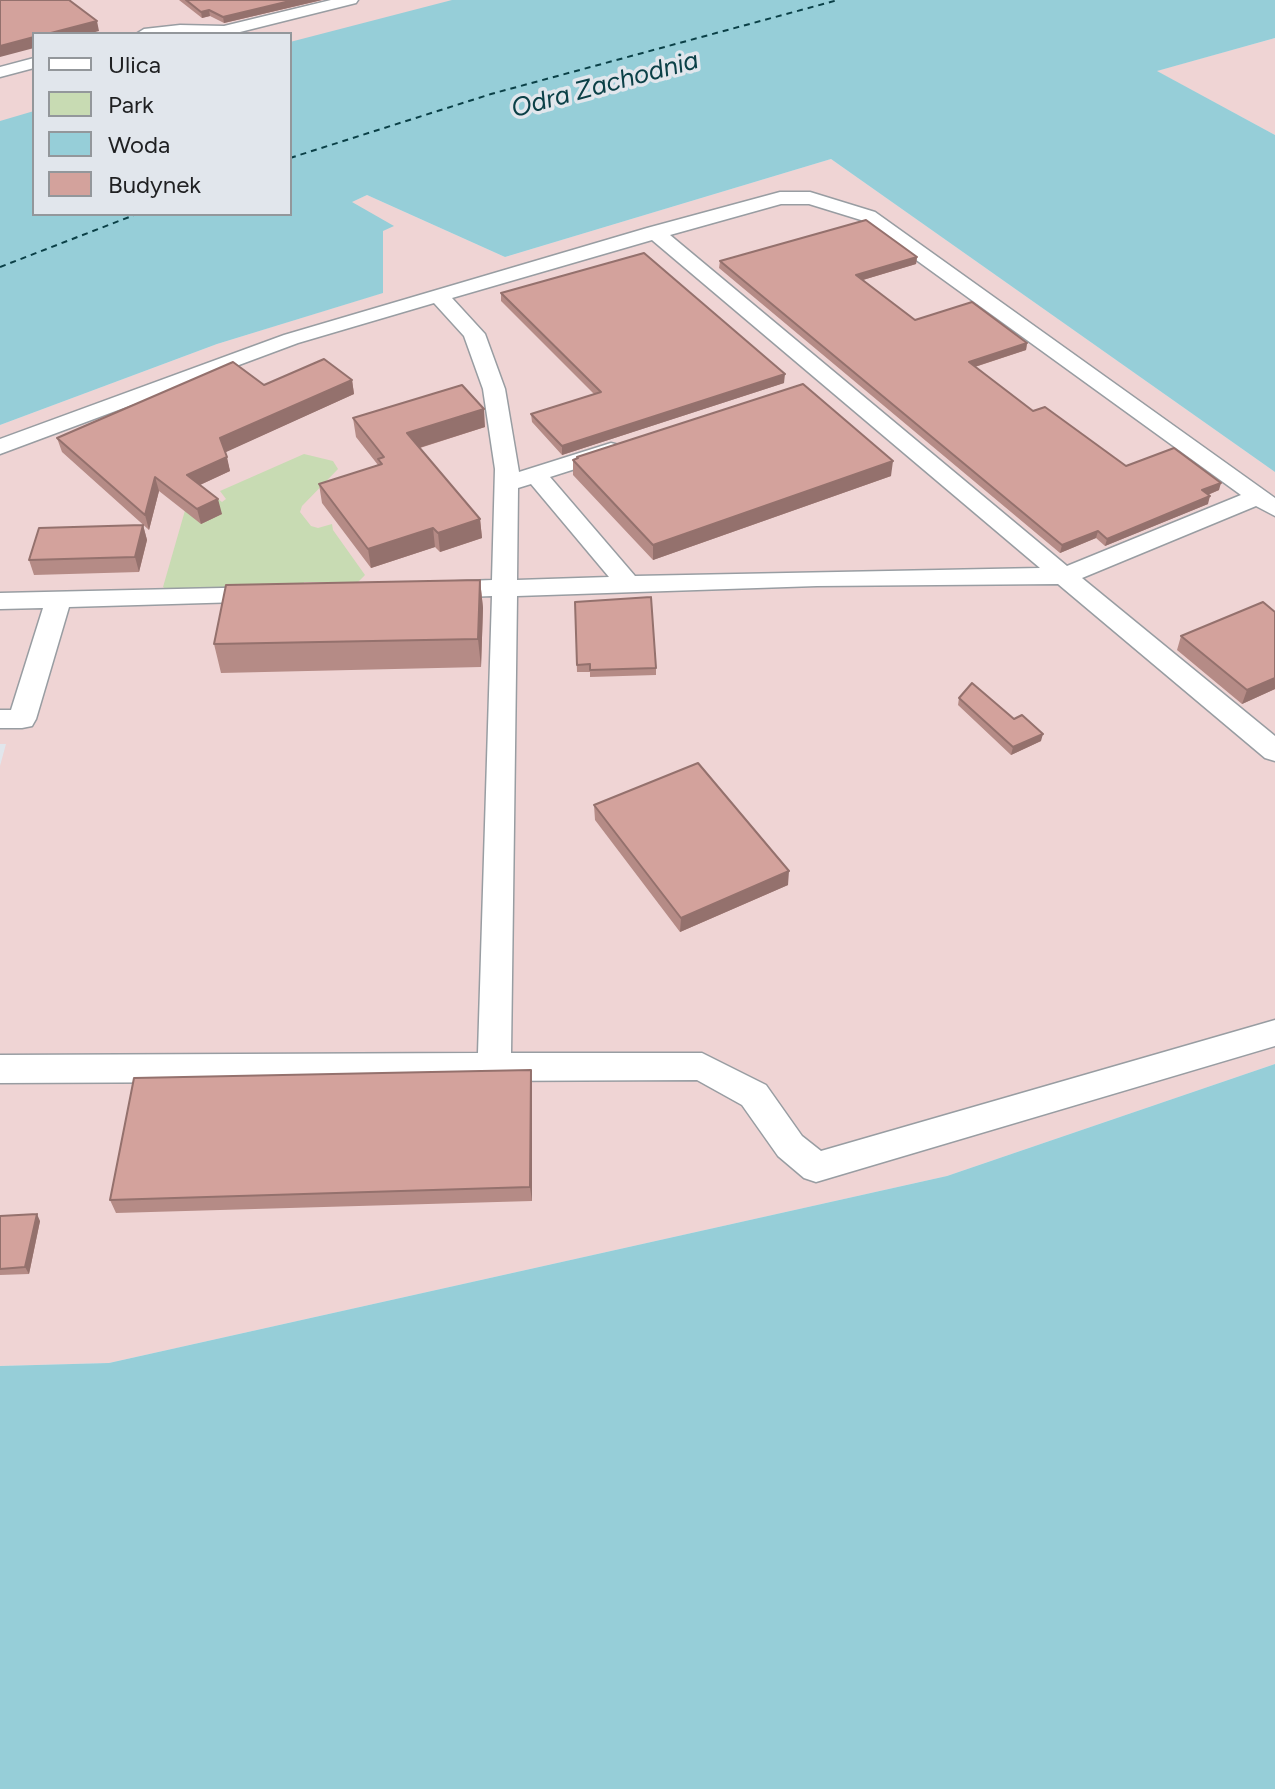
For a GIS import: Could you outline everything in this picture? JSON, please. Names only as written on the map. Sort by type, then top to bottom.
[{"type":"lane","points":[[164,32],[224,31],[350,0]]},
{"type":"lane","points":[[0,72],[32,64]]},
{"type":"lane","points":[[0,447],[291,339],[654,232],[780,198],[810,198],[868,216],[1266,503]]},
{"type":"lane","points":[[654,232],[1275,751]]},
{"type":"lane","points":[[438,295],[474,334],[494,389],[506,484],[494,1067]]},
{"type":"lane","points":[[797,389],[829,379]]},
{"type":"lane","points":[[506,484],[637,441]]},
{"type":"lane","points":[[535,474],[629,585]]},
{"type":"lane","points":[[418,591],[817,578],[1064,576],[1266,503]]},
{"type":"lane","points":[[0,601],[293,594]]},
{"type":"lane","points":[[0,719],[22,719],[58,601]]},
{"type":"lane","points":[[0,1069],[702,1066],[754,1095],[790,1146],[816,1167],[1275,1033]]},
{"type":"shaded area","points":[[0,0],[635,0],[292,84],[292,32],[32,32],[32,147],[0,155]]},
{"type":"shaded area","points":[[1275,38],[1275,135],[1156,71]]},
{"type":"shaded area","points":[[831,159],[1275,472],[1275,1064],[947,1176],[109,1363],[0,1366],[0,766],[6,744],[0,744],[0,425],[217,344],[382,293],[351,202],[367,195],[505,257]]},
{"type":"green space","points":[[304,454],[333,461],[338,469],[302,506],[300,512],[311,526],[318,528],[332,524],[333,530],[365,575],[358,582],[304,582],[302,588],[169,591],[163,587],[186,507],[213,495],[222,502],[226,499],[220,491]]},
{"type":"water","name":"Odra Zachodnia","points":[[452,0],[1275,0],[1275,38],[1157,71],[1275,135],[1275,472],[831,159],[505,257],[367,195],[352,202],[394,226],[383,231],[383,293],[217,344],[0,425],[0,121],[32,112],[32,216],[292,216],[292,41]]},
{"type":"water","points":[[1275,1064],[1275,1789],[0,1789],[0,1366],[109,1363],[947,1176]]},
{"type":"building","points":[[0,0],[69,0],[97,21],[55,32],[32,32],[32,38],[0,46]]},
{"type":"building","points":[[186,0],[294,0],[223,17],[209,10],[201,12]]},
{"type":"building","points":[[866,220],[917,257],[856,275],[915,320],[972,302],[1027,343],[969,362],[1033,411],[1045,407],[1126,466],[1174,448],[1221,483],[1202,490],[1210,496],[1107,539],[1098,531],[1062,545],[720,261]]},
{"type":"building","points":[[644,253],[785,374],[562,446],[531,414],[601,392],[501,293]]},
{"type":"building","points":[[324,359],[352,380],[220,438],[227,457],[187,475],[218,499],[197,509],[155,477],[145,515],[57,438],[233,362],[264,385]]},
{"type":"building","points":[[803,384],[893,461],[653,545],[573,460],[577,457]]},
{"type":"building","points":[[462,385],[484,409],[407,433],[480,519],[438,533],[433,528],[368,549],[319,484],[382,464],[378,459],[384,457],[353,418]]},
{"type":"building","points":[[143,525],[135,557],[29,560],[39,528]]},
{"type":"building","points":[[480,580],[478,639],[214,644],[226,585]]},
{"type":"building","points":[[651,597],[656,668],[590,670],[590,664],[577,665],[575,602]]},
{"type":"building","points":[[1263,602],[1275,612],[1275,678],[1247,690],[1181,636]]},
{"type":"building","points":[[972,683],[1014,719],[1022,715],[1043,734],[1013,747],[959,698]]},
{"type":"building","points":[[698,763],[789,871],[681,918],[594,805]]},
{"type":"building","points":[[531,1070],[530,1187],[110,1200],[134,1078]]},
{"type":"building","points":[[37,1214],[25,1267],[0,1269],[0,1216]]},
{"type":"ferry route","points":[[292,157],[491,94],[838,0]]},
{"type":"ferry route","points":[[0,267],[132,216]]}]
